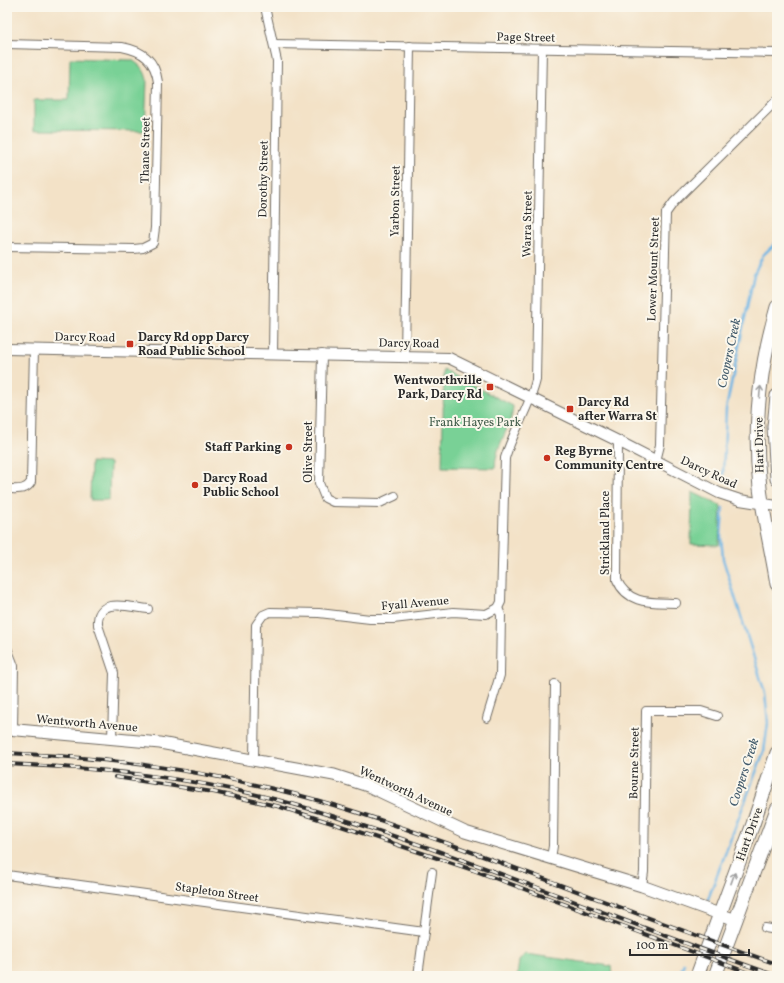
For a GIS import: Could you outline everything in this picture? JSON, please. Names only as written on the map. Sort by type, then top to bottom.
[{"type":"highway","name":"Hart Drive","points":[[777,307],[764,362],[759,394],[758,459],[763,505],[777,584]]},
{"type":"highway","name":"Hart Drive","points":[[777,396],[774,427],[777,479]]},
{"type":"highway","name":"Hart Drive","points":[[697,976],[753,824],[777,753]]},
{"type":"highway","name":"Hart Drive","points":[[715,976],[777,809]]},
{"type":"main road","name":"Wentworth Avenue","points":[[10,730],[112,738],[160,744],[312,770],[352,780],[465,832],[642,886],[736,920]]},
{"type":"street","name":"Dorothy Street","points":[[265,7],[277,61],[273,354]]},
{"type":"street","name":"Thane Street","points":[[7,44],[122,47],[134,49],[144,54],[152,63],[158,82],[155,228],[152,243],[143,248],[134,249],[7,247]]},
{"type":"street","name":"Page Street","points":[[274,44],[777,53]]},
{"type":"street","name":"Yarbon Street","points":[[405,356],[410,46]]},
{"type":"street","name":"Warra Street","points":[[531,398],[536,380],[542,49]]},
{"type":"street","name":"Lower Mount Street","points":[[656,461],[660,445],[666,213],[674,202],[777,100]]},
{"type":"street","name":"Darcy Road","points":[[7,349],[322,354],[449,358],[618,441],[719,493],[740,500],[763,505],[777,506]]},
{"type":"street","points":[[7,489],[23,489],[31,482],[34,349]]},
{"type":"street","name":"Olive Street","points":[[322,354],[319,483],[321,491],[325,498],[333,502],[380,503],[395,496]]},
{"type":"street","points":[[487,718],[500,675],[501,615],[498,608],[502,594],[505,458],[511,439],[531,398]]},
{"type":"street","name":"Strickland Place","points":[[618,441],[617,580],[622,590],[632,599],[646,602],[676,603]]},
{"type":"street","points":[[112,738],[114,673],[98,626],[98,618],[100,611],[110,605],[148,609]]},
{"type":"street","name":"Fyall Avenue","points":[[254,760],[256,625],[263,614],[270,612],[319,613],[370,619],[393,619],[453,612],[486,614],[498,608]]},
{"type":"street","points":[[7,648],[14,666],[10,730]]},
{"type":"street","points":[[551,858],[553,846],[555,684]]},
{"type":"street","name":"Bourne Street","points":[[642,886],[644,872],[646,711],[701,711],[717,716]]},
{"type":"street","points":[[418,976],[432,872]]},
{"type":"street","name":"Stapleton Street","points":[[7,875],[424,932]]},
{"type":"street","points":[[765,928],[777,930]]},
{"type":"green space","points":[[70,58],[132,60],[140,66],[144,71],[147,80],[145,131],[34,130],[34,100],[69,100]]},
{"type":"green space","name":"Frank Hayes Park","points":[[444,370],[513,406],[510,421],[498,451],[495,468],[442,467]]},
{"type":"green space","points":[[91,462],[110,463],[109,500],[90,500]]},
{"type":"green space","points":[[692,492],[721,506],[719,545],[691,544]]},
{"type":"green space","points":[[525,954],[611,966],[612,976],[517,976],[519,961]]},
{"type":"waterway","name":"Coopers Creek","points":[[723,476],[726,409],[754,274],[763,255],[777,242]]},
{"type":"waterway","name":"Coopers Creek","points":[[708,899],[764,751],[768,723],[765,693],[723,559],[721,537],[723,508]]},
{"type":"waterway","name":"Coopers Creek","points":[[679,976],[684,963]]},
{"type":"railway","points":[[7,753],[76,757],[177,770],[245,782],[323,802],[455,846],[777,964]]},
{"type":"railway","points":[[7,764],[76,768],[144,775],[211,785],[298,805],[432,849],[777,976]]},
{"type":"railway","points":[[115,777],[213,792],[277,806],[473,870],[757,976]]},
{"type":"place","name":"Darcy Rd opp Darcy Road Public School","points":[[130,344]]},
{"type":"place","name":"Wentworthville Park, Darcy Rd","points":[[490,387]]},
{"type":"place","name":"Darcy Rd after Warra St","points":[[570,409]]},
{"type":"place","name":"Staff Parking","points":[[289,447]]},
{"type":"place","name":"Reg Byrne Community Centre","points":[[547,458]]},
{"type":"place","name":"Darcy Road Public School","points":[[195,485]]}]
